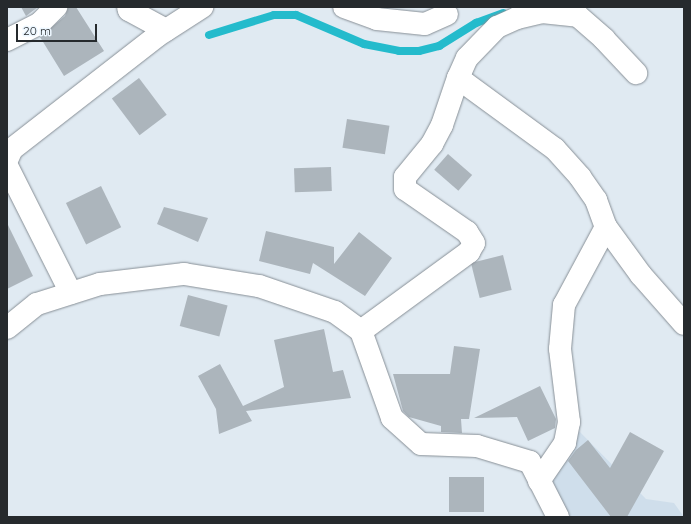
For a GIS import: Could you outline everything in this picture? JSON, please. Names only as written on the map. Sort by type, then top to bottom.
[{"type":"street","points":[[7,40],[40,23],[56,7]]},
{"type":"street","points":[[128,7],[129,10],[166,30]]},
{"type":"street","points":[[7,160],[12,149],[166,30],[202,7]]},
{"type":"street","points":[[344,7],[377,19],[425,24],[447,14]]},
{"type":"street","points":[[360,331],[469,252],[474,243],[468,232],[405,189],[405,177],[432,144],[442,125],[458,78],[468,58],[497,27],[517,18],[542,12],[578,16],[604,38],[636,73]]},
{"type":"street","points":[[458,78],[555,149],[580,177],[596,200],[606,227],[641,275],[684,324]]},
{"type":"street","points":[[7,166],[71,293]]},
{"type":"street","points":[[539,481],[565,443],[569,422],[560,349],[564,305],[606,227]]},
{"type":"street","points":[[7,328],[37,304],[100,284],[184,274],[259,286],[335,312],[360,331],[392,418],[421,444],[477,446],[530,462],[558,517]]},
{"type":"shaded area","points":[[577,429],[646,499],[674,503],[684,517],[568,517],[550,476]]},
{"type":"building","points":[[21,7],[38,7],[26,16]]},
{"type":"building","points":[[68,7],[76,7],[104,51],[64,76],[40,37],[65,16]]},
{"type":"building","points":[[139,78],[167,115],[140,135],[112,98]]},
{"type":"building","points":[[347,119],[389,126],[385,154],[342,148]]},
{"type":"building","points":[[448,154],[472,175],[458,191],[434,170]]},
{"type":"building","points":[[331,167],[332,191],[295,192],[294,168]]},
{"type":"building","points":[[101,186],[121,227],[86,244],[66,203]]},
{"type":"building","points":[[164,207],[208,218],[198,242],[157,224]]},
{"type":"building","points":[[7,223],[33,276],[7,289]]},
{"type":"building","points":[[266,231],[334,247],[334,264],[359,232],[392,258],[365,296],[313,263],[310,274],[259,261]]},
{"type":"building","points":[[503,255],[512,290],[480,298],[471,263]]},
{"type":"building","points":[[188,295],[228,306],[219,337],[180,326]]},
{"type":"building","points":[[324,329],[333,372],[343,370],[351,398],[246,411],[252,421],[219,434],[216,409],[198,376],[220,364],[243,406],[284,387],[274,340]]},
{"type":"building","points":[[454,346],[480,349],[469,419],[461,419],[462,433],[441,432],[441,426],[409,417],[403,411],[393,374],[450,374]]},
{"type":"building","points":[[540,386],[556,419],[555,428],[528,441],[517,417],[474,418]]},
{"type":"building","points":[[630,432],[664,451],[627,517],[611,517],[568,461],[576,450],[588,440],[610,468]]},
{"type":"building","points":[[449,477],[484,477],[484,512],[449,512]]},
{"type":"waterway","points":[[209,35],[274,15],[296,15],[364,44],[399,51],[419,51],[439,46],[476,23],[503,13]]}]
